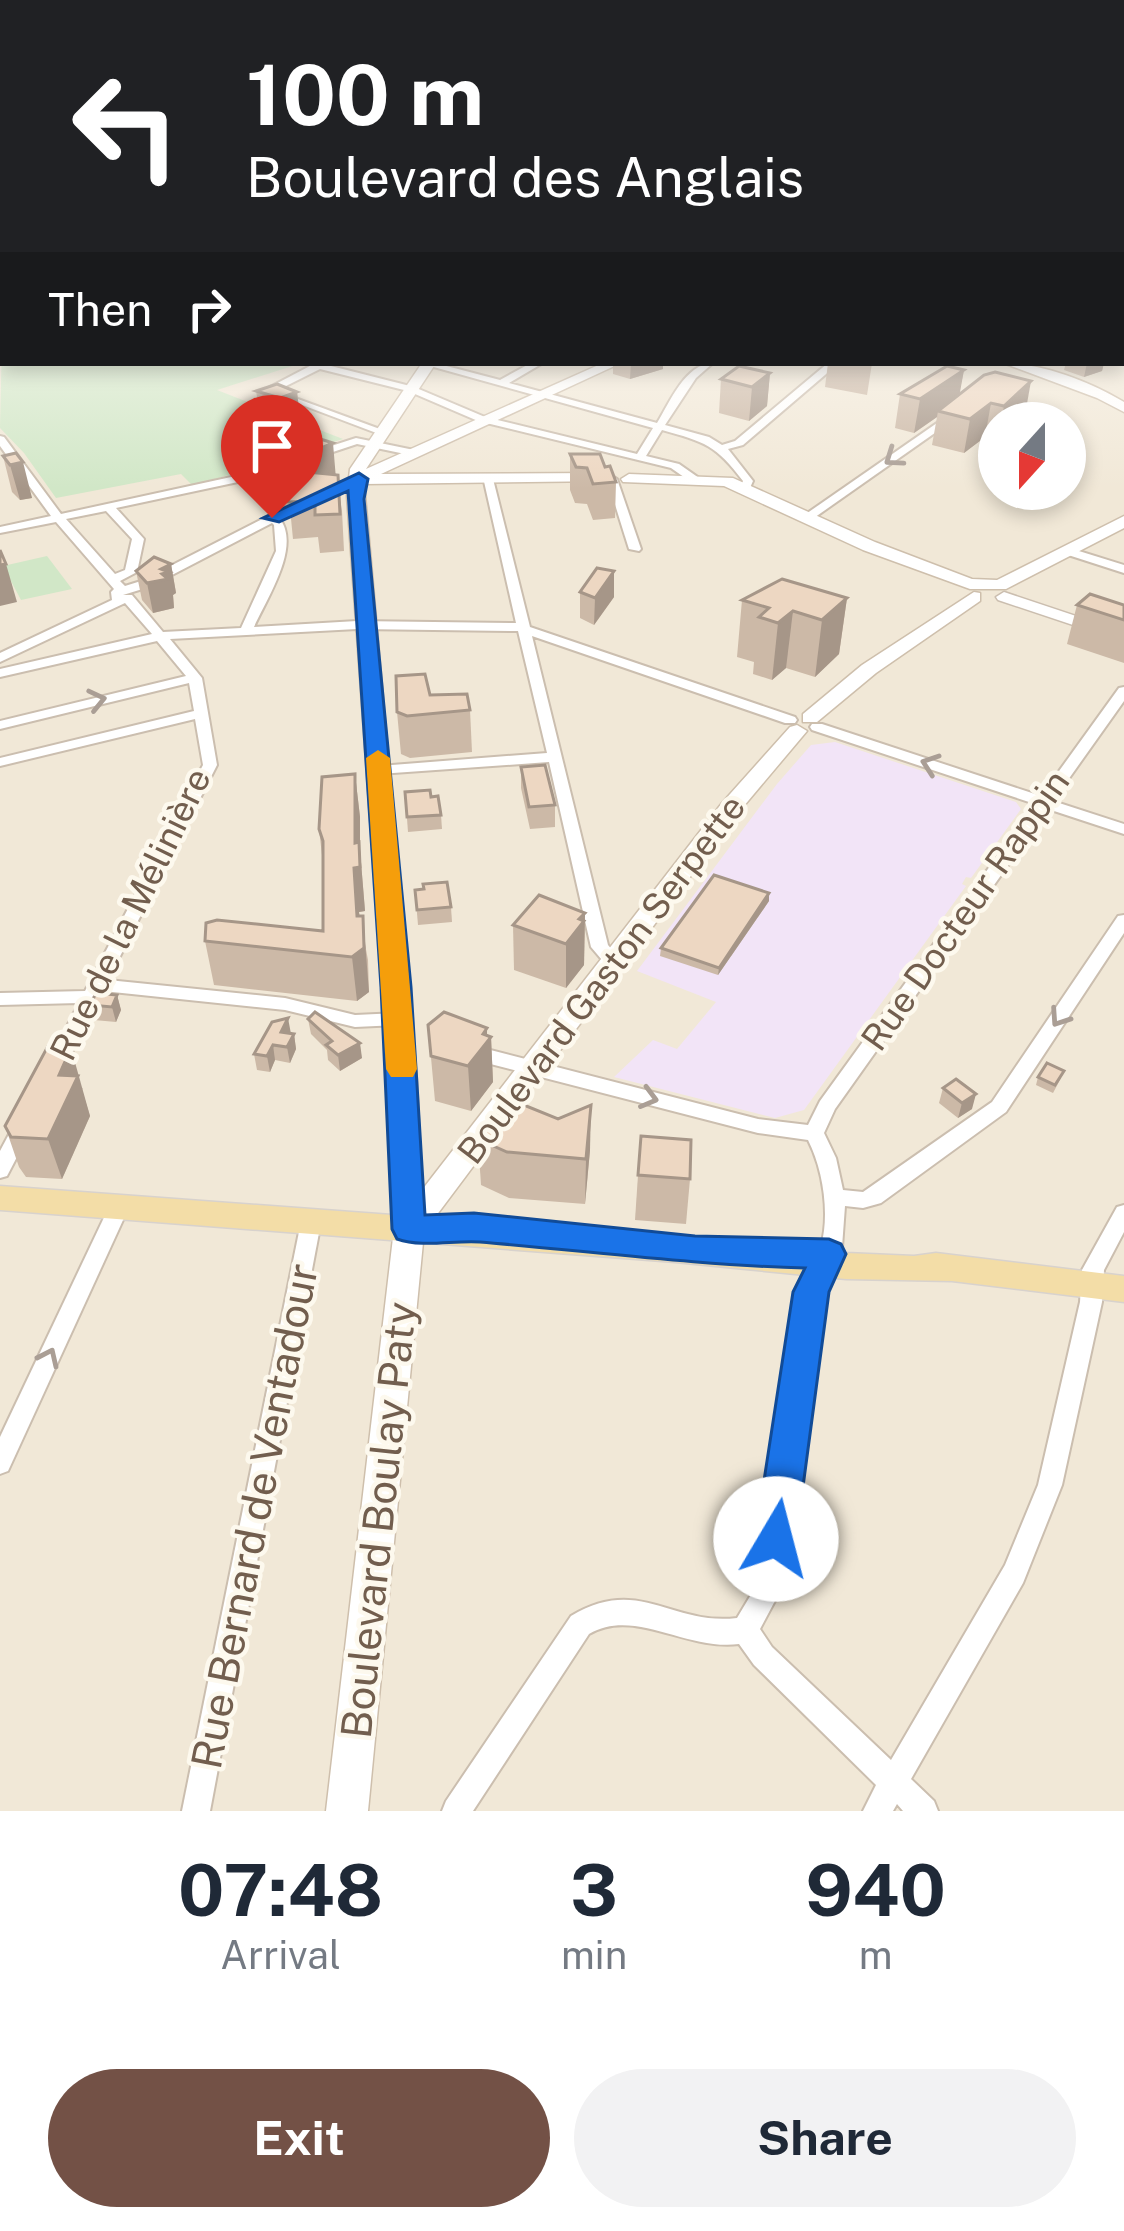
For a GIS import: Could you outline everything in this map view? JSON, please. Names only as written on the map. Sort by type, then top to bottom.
[{"type":"main road","points":[[378,442],[427,366]]},
{"type":"main road","points":[[363,477],[607,366]]},
{"type":"main road","points":[[1019,366],[1124,408]]},
{"type":"main road","name":"Boulevard Boulay Paty","points":[[347,1811],[409,1229],[407,1032],[368,625],[363,477],[378,442]]},
{"type":"main road","points":[[363,477],[730,482],[972,590],[1002,591],[1124,521]]},
{"type":"main road","name":"Boulevard Gaston Serpette","points":[[409,1229],[730,808],[804,724],[972,590]]},
{"type":"main road","points":[[0,1198],[409,1229],[473,1239],[553,1239],[825,1260],[899,1272],[949,1269],[1108,1282]]},
{"type":"street","points":[[313,366],[271,391],[378,442],[410,452]]},
{"type":"street","points":[[324,366],[411,389],[485,419],[640,457],[690,478]]},
{"type":"street","points":[[436,366],[660,426],[721,448],[748,481],[730,482]]},
{"type":"street","points":[[502,383],[533,366]]},
{"type":"street","points":[[640,457],[692,376],[704,366]]},
{"type":"street","points":[[721,448],[739,443],[830,366]]},
{"type":"street","points":[[1001,382],[1016,366]]},
{"type":"street","points":[[807,518],[964,408]]},
{"type":"street","points":[[0,530],[248,477],[350,442],[378,442]]},
{"type":"street","name":"Rue de la Mélinière","points":[[2,443],[58,517],[195,678],[210,765],[51,1074]]},
{"type":"street","points":[[1,658],[122,592],[363,477]]},
{"type":"street","points":[[488,477],[600,947],[614,962]]},
{"type":"street","points":[[620,479],[635,549]]},
{"type":"street","points":[[108,506],[138,539],[122,592]]},
{"type":"street","points":[[245,632],[282,550],[280,524],[272,518]]},
{"type":"street","points":[[1066,551],[1124,569]]},
{"type":"street","points":[[1002,591],[1124,637]]},
{"type":"street","points":[[190,634],[196,628],[252,616]]},
{"type":"street","points":[[0,673],[161,636],[368,625],[524,628],[1124,829]]},
{"type":"street","points":[[1,658],[27,667]]},
{"type":"street","points":[[0,725],[195,678]]},
{"type":"street","name":"Rue Docteur Rappin","points":[[814,1133],[827,1106],[1122,691]]},
{"type":"street","points":[[0,762],[201,712]]},
{"type":"street","points":[[379,770],[555,757]]},
{"type":"street","points":[[832,1197],[863,1200],[874,1196],[999,1107],[1124,920]]},
{"type":"street","points":[[0,999],[96,991],[285,1004],[407,1032]]},
{"type":"street","points":[[446,1045],[758,1126],[814,1133],[826,1150],[832,1197],[825,1260],[811,1292],[769,1585],[745,1630]]},
{"type":"street","points":[[0,1170],[31,1112]]},
{"type":"street","points":[[0,1463],[119,1207]]},
{"type":"street","points":[[877,1811],[1014,1574],[1032,1533],[1050,1485],[1124,1213]]},
{"type":"street","name":"Rue Bernard de Ventadour","points":[[196,1811],[311,1222]]},
{"type":"street","points":[[456,1811],[580,1625],[591,1616],[620,1610],[716,1633],[745,1630]]},
{"type":"street","points":[[745,1630],[764,1656],[924,1811]]},
{"type":"shaded area","points":[[0,366],[1124,366],[1124,1811],[0,1811]]},
{"type":"shaded area","points":[[835,742],[1016,802],[1021,809],[971,878],[966,877],[962,884],[966,886],[804,1110],[775,1118],[614,1077],[653,1040],[677,1049],[716,1002],[637,971],[777,784],[811,745]]},
{"type":"green space","points":[[1,366],[293,366],[217,390],[343,439],[192,485],[181,474],[56,498],[0,428]]},
{"type":"green space","points":[[47,556],[72,589],[21,600],[3,566]]},
{"type":"building","points":[[739,366],[770,373],[752,387],[721,379]]},
{"type":"building","points":[[947,366],[964,370],[920,399],[900,394]]},
{"type":"building","points":[[995,372],[1031,381],[1008,402],[978,402],[978,413],[970,419],[938,411],[984,375]]},
{"type":"building","points":[[277,384],[297,392],[280,398],[256,391]]},
{"type":"building","points":[[314,437],[333,443],[298,458],[279,451]]},
{"type":"building","points":[[16,453],[23,462],[10,465],[3,456]]},
{"type":"building","points":[[570,454],[600,454],[616,482],[593,484],[587,468],[576,467]]},
{"type":"building","points":[[307,472],[338,475],[340,514],[315,515],[315,501],[288,502],[288,481]]},
{"type":"building","points":[[154,557],[171,564],[161,569],[169,572],[162,574],[168,579],[147,583],[136,571]]},
{"type":"building","points":[[597,568],[614,571],[595,598],[580,592]]},
{"type":"building","points":[[782,579],[847,598],[822,620],[793,611],[778,623],[759,617],[769,608],[742,600]]},
{"type":"building","points":[[1090,594],[1124,605],[1124,620],[1077,605]]},
{"type":"building","points":[[425,674],[430,695],[467,694],[470,710],[407,716],[397,712],[396,676]]},
{"type":"building","points":[[545,765],[555,805],[529,807],[521,767]]},
{"type":"building","points":[[355,774],[355,843],[359,842],[360,867],[354,868],[364,948],[352,957],[205,941],[206,923],[217,920],[323,931],[322,777]]},
{"type":"building","points":[[430,790],[431,797],[438,796],[441,815],[407,817],[405,792]]},
{"type":"building","points":[[714,875],[769,893],[719,968],[661,948]]},
{"type":"building","points":[[447,882],[451,907],[417,910],[415,890],[424,889],[423,884]]},
{"type":"building","points":[[539,895],[585,913],[566,944],[513,925]]},
{"type":"building","points":[[96,993],[117,995],[112,1007],[90,1005]]},
{"type":"building","points":[[315,1012],[360,1043],[338,1055],[326,1045],[332,1041],[308,1019]]},
{"type":"building","points":[[444,1012],[487,1028],[483,1034],[491,1037],[468,1066],[431,1056],[428,1025]]},
{"type":"building","points":[[288,1018],[281,1032],[294,1034],[287,1047],[273,1045],[267,1056],[254,1054],[272,1022]]},
{"type":"building","points":[[48,1046],[71,1048],[59,1075],[78,1076],[48,1139],[11,1137],[5,1126]]},
{"type":"building","points":[[1047,1063],[1064,1071],[1055,1085],[1038,1077]]},
{"type":"building","points":[[956,1079],[976,1094],[962,1103],[943,1088]]},
{"type":"building","points":[[509,1099],[558,1119],[591,1105],[586,1159],[507,1152],[478,1139]]},
{"type":"building","points":[[641,1136],[691,1140],[690,1179],[638,1175]]},
{"type":"slow traffic","points":[[378,758],[402,1069]]},
{"type":"route","points":[[272,518],[339,484],[359,479],[355,499],[396,987],[409,1229],[474,1227],[695,1251],[829,1254],[811,1292],[776,1539]]}]
